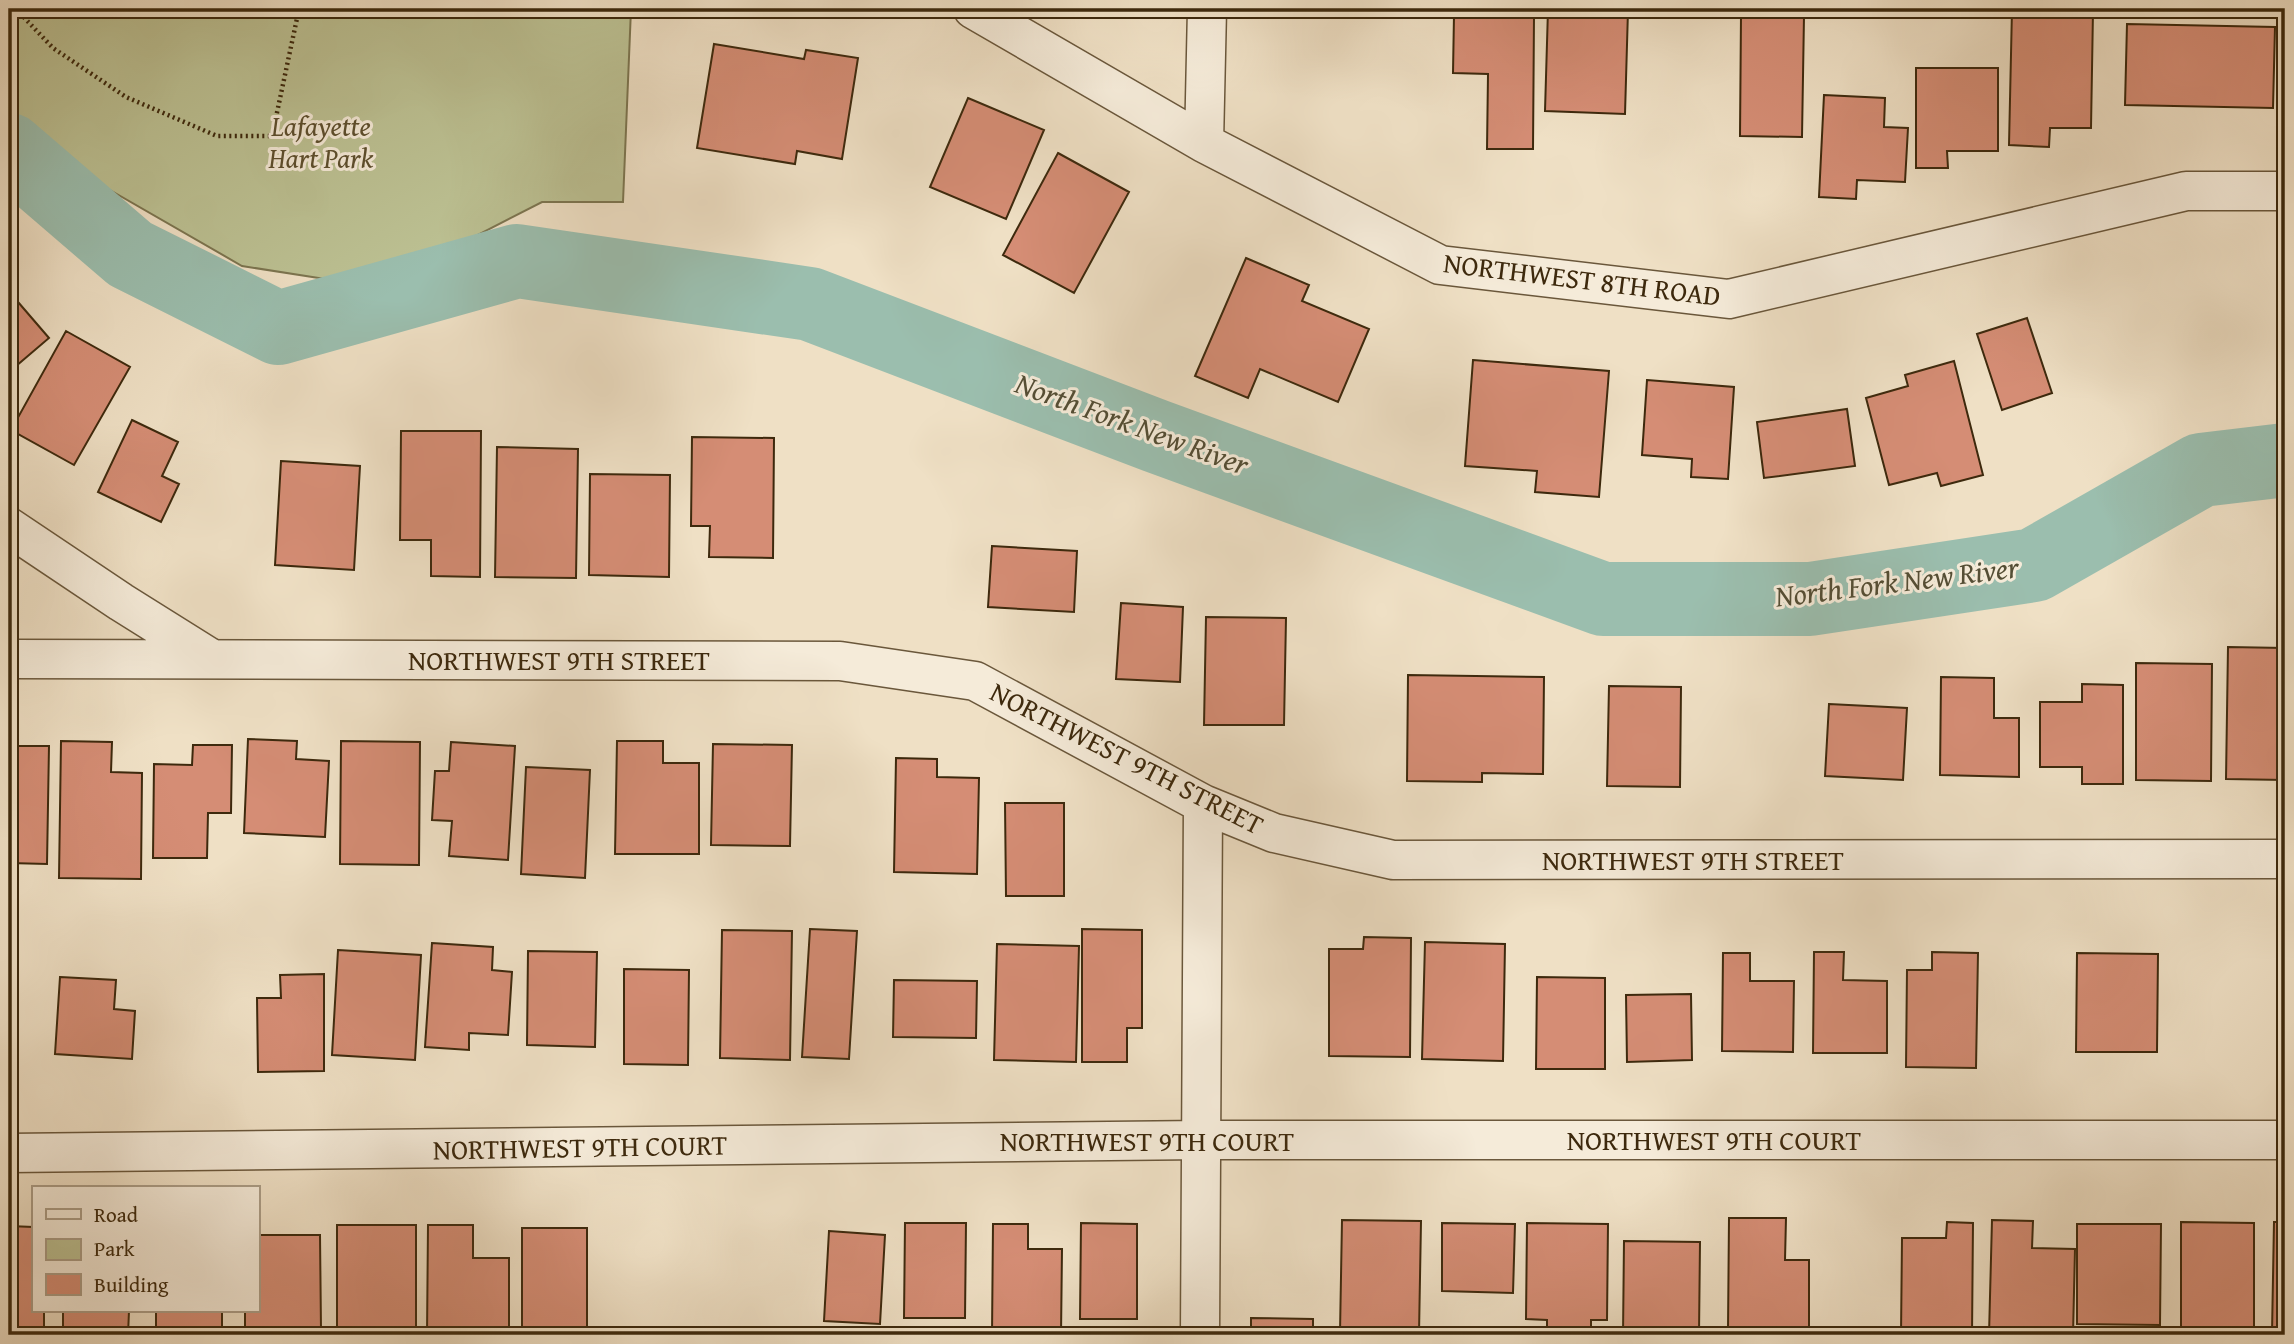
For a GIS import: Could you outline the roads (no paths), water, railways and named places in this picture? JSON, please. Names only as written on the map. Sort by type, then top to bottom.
[{"type":"street","name":"NORTHWEST 8TH ROAD","points":[[973,9],[1204,143],[1440,265],[1729,299],[2186,191],[2285,191]]},
{"type":"street","points":[[1204,143],[1207,9]]},
{"type":"street","points":[[9,527],[121,602],[213,659]]},
{"type":"street","name":"NORTHWEST 9TH STREET","points":[[9,659],[840,661],[975,681],[1203,804],[1274,833],[1393,860],[2285,859]]},
{"type":"street","points":[[1200,1335],[1203,804]]},
{"type":"street","name":"NORTHWEST 9TH COURT","points":[[9,1153],[1202,1139],[2285,1140]]},
{"type":"waterway","name":"North Fork New River","points":[[9,150],[130,254],[278,328],[517,261],[810,304],[1156,436],[1603,599],[1810,599],[2034,565],[2201,470],[2285,460]]},
{"type":"park label","name":"Lafayette Hart Park","points":[[321,142]]}]
